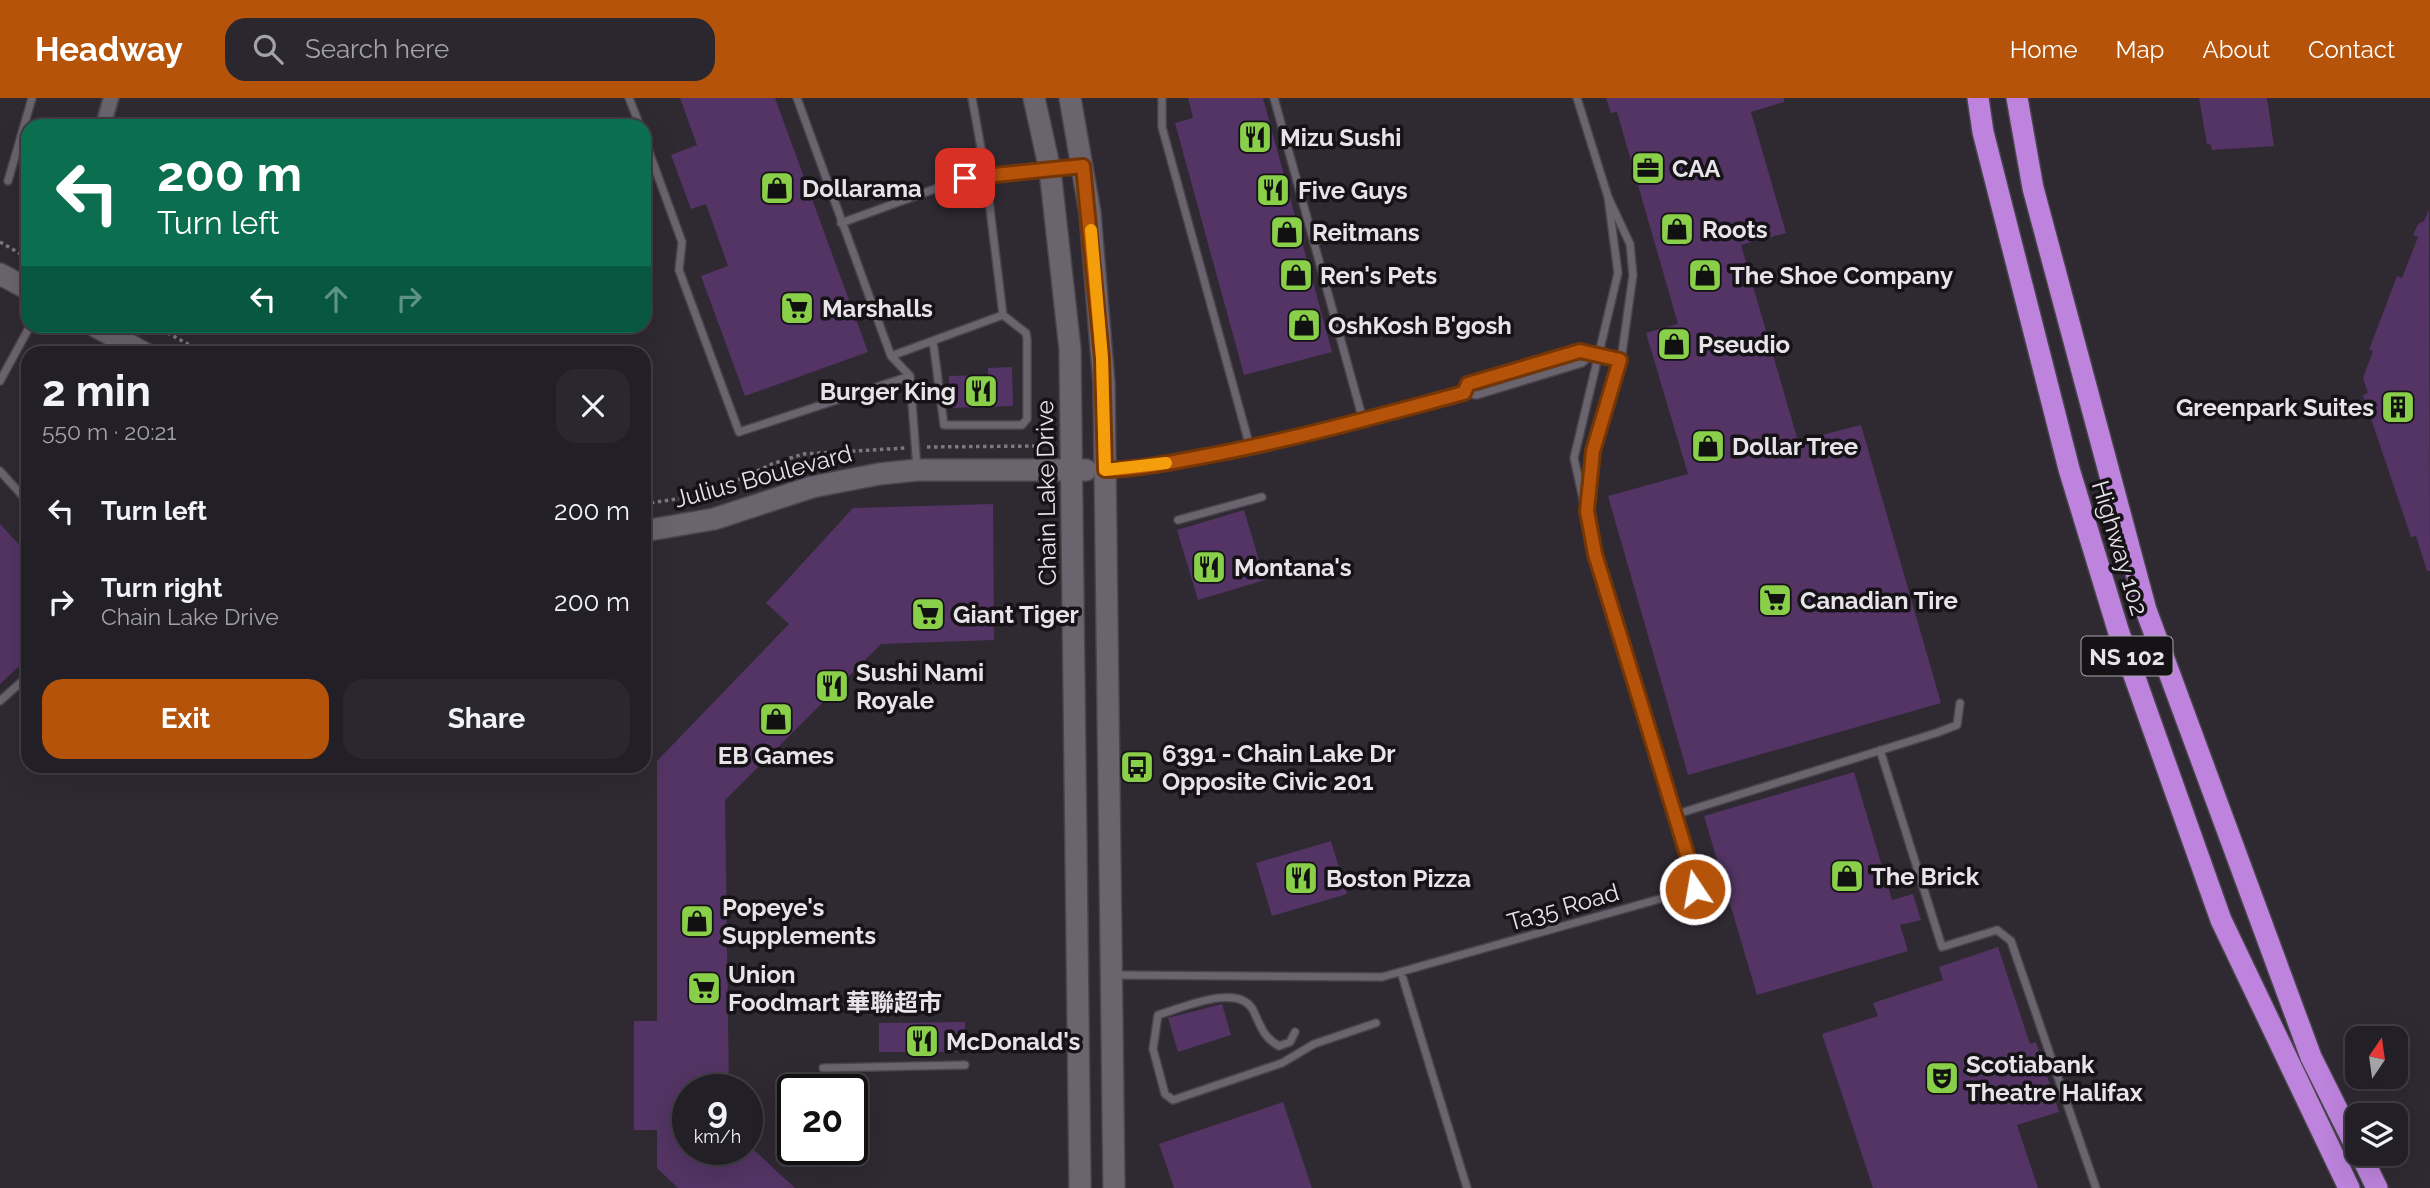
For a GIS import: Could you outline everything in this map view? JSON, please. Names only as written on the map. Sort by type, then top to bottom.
[{"type":"highway","name":"Highway 102","points":[[1977,98],[1983,132],[2068,469],[2124,646],[2221,920],[2349,1188]]},
{"type":"highway","name":"Highway 102","points":[[2017,98],[2033,188],[2146,610],[2311,1057],[2345,1125]]},
{"type":"highway","name":"Highway 102","points":[[2366,1166],[2377,1188]]},
{"type":"street","points":[[105,119],[111,98]]},
{"type":"street","name":"Chain Lake Drive","points":[[1034,98],[1050,170],[1070,349],[1080,1188]]},
{"type":"street","points":[[1070,98],[1083,166],[1102,358],[1114,1188]]},
{"type":"street","points":[[0,274],[21,285]]},
{"type":"street","points":[[107,333],[131,346]]},
{"type":"street","name":"Julius Boulevard","points":[[651,530],[714,519],[834,481],[917,470],[1105,470]]},
{"type":"street","points":[[1079,975],[1110,974]]},
{"type":"lane","points":[[26,119],[32,98]]},
{"type":"lane","points":[[629,98],[637,119]]},
{"type":"lane","points":[[797,98],[891,356],[910,376],[917,470]]},
{"type":"lane","points":[[933,341],[944,425],[1022,425],[1027,419],[1027,339],[1026,333],[1003,315],[986,176],[972,98]]},
{"type":"lane","points":[[1162,98],[1162,127],[1250,447]]},
{"type":"lane","points":[[1274,98],[1363,420]]},
{"type":"lane","name":"Ta35 Road","points":[[1577,98],[1608,197],[1630,244],[1633,275],[1620,360],[1593,451],[1587,511]]},
{"type":"lane","points":[[8,181],[21,136]]},
{"type":"lane","points":[[651,157],[682,242],[679,270],[739,432],[910,376]]},
{"type":"lane","points":[[841,223],[965,178],[1083,166]]},
{"type":"lane","name":"Ta35 Road","points":[[1401,972],[1695,889],[1598,566],[1574,458],[1595,355],[1618,273],[1608,197]]},
{"type":"lane","points":[[891,356],[1003,315]]},
{"type":"lane","points":[[0,381],[26,333]]},
{"type":"lane","points":[[1464,393],[1468,384],[1580,351],[1620,360]]},
{"type":"lane","points":[[1105,470],[1133,470],[1250,447],[1464,393],[1477,395],[1582,363],[1595,355]]},
{"type":"lane","points":[[0,471],[21,494]]},
{"type":"lane","points":[[1178,520],[1262,497]]},
{"type":"lane","points":[[0,701],[21,682]]},
{"type":"lane","points":[[1674,815],[1957,725],[1960,703]]},
{"type":"lane","points":[[1880,750],[1942,947],[1997,930],[2011,941],[2096,1188]]},
{"type":"lane","points":[[1110,974],[1362,978],[1401,972],[1467,1188]]},
{"type":"lane","points":[[1295,1032],[1290,1042],[1279,1046],[1267,1040],[1253,1007],[1241,998],[1221,996],[1158,1015],[1153,1049],[1165,1094],[1173,1100],[1282,1063],[1314,1044],[1376,1023]]},
{"type":"lane","points":[[823,1068],[965,1065]]},
{"type":"path","points":[[0,242],[21,254]]},
{"type":"path","points":[[168,333],[191,346]]},
{"type":"building","points":[[680,98],[775,98],[868,352],[745,396],[701,276],[728,266],[706,204],[691,209],[671,155],[697,145]]},
{"type":"building","points":[[1188,98],[1263,98],[1332,352],[1244,375],[1175,123],[1193,118]]},
{"type":"building","name":"Canadian Tire","points":[[1606,98],[1784,98],[1784,102],[1751,112],[1786,233],[1741,245],[1798,441],[1861,425],[1941,703],[1688,775],[1608,496],[1688,474],[1646,333],[1678,324],[1617,112],[1611,113]]},
{"type":"building","points":[[2199,98],[2267,98],[2274,146],[2212,150],[2210,144],[2207,144]]},
{"type":"building","name":"Greenpark Suites","points":[[2429,209],[2430,571],[2427,571],[2416,536],[2411,537],[2363,395],[2368,393],[2363,378],[2373,351],[2369,350],[2397,276],[2402,278],[2418,237],[2413,235]]},
{"type":"building","name":"Burger King","points":[[1012,367],[1013,406],[950,408],[949,376],[988,375],[988,368]]},
{"type":"building","points":[[993,504],[994,640],[881,644],[725,800],[729,1074],[672,1074],[672,1165],[763,1165],[763,1158],[795,1188],[678,1188],[657,1168],[657,1130],[634,1130],[634,1021],[657,1021],[657,761],[789,624],[766,603],[853,508]]},
{"type":"building","points":[[1244,510],[1265,580],[1198,600],[1177,530]]},
{"type":"building","points":[[0,524],[21,546],[21,664],[0,684]]},
{"type":"building","points":[[1854,772],[1892,900],[1913,894],[1921,920],[1900,925],[1908,951],[1757,995],[1704,816]]},
{"type":"building","name":"Boston Pizza","points":[[1331,841],[1347,894],[1272,916],[1256,863]]},
{"type":"building","name":"Scotiabank Theatre Halifax","points":[[1998,947],[2030,1044],[2036,1042],[2059,1112],[2017,1125],[2038,1188],[1873,1188],[1822,1034],[1878,1016],[1873,1003],[1943,980],[1939,967]]},
{"type":"building","points":[[1222,1004],[1231,1035],[1178,1052],[1168,1018]]},
{"type":"building","name":"McDonald's","points":[[965,1022],[965,1052],[879,1052],[879,1023]]},
{"type":"building","points":[[1283,1102],[1312,1188],[1174,1188],[1159,1144]]},
{"type":"slow traffic","points":[[1091,230],[1104,383],[1105,470],[1133,470],[1166,463]]},
{"type":"place","name":"Mizu Sushi","points":[[1255,137]]},
{"type":"place","name":"CAA","points":[[1648,168]]},
{"type":"place","name":"Dollarama","points":[[777,188]]},
{"type":"place","name":"Five Guys","points":[[1273,190]]},
{"type":"place","name":"Roots","points":[[1677,229]]},
{"type":"place","name":"Reitmans","points":[[1287,232]]},
{"type":"place","name":"Ren's Pets","points":[[1296,275]]},
{"type":"place","name":"The Shoe Company","points":[[1705,275]]},
{"type":"place","name":"Marshalls","points":[[797,308]]},
{"type":"place","name":"OshKosh B'gosh","points":[[1304,325]]},
{"type":"place","name":"Pseudio","points":[[1674,344]]},
{"type":"place","name":"Burger King","points":[[981,391]]},
{"type":"place","name":"Greenpark Suites","points":[[2398,407]]},
{"type":"place","name":"Dollar Tree","points":[[1708,446]]},
{"type":"place","name":"Montana's","points":[[1209,567]]},
{"type":"place","name":"Canadian Tire","points":[[1775,600]]},
{"type":"place","name":"Giant Tiger","points":[[928,614]]},
{"type":"place","name":"Sushi Nami Royale","points":[[832,686]]},
{"type":"place","name":"EB Games","points":[[776,719]]},
{"type":"place","name":"6391 - Chain Lake Dr Opposite Civic 201","points":[[1137,767]]},
{"type":"place","name":"The Brick","points":[[1847,876]]},
{"type":"place","name":"Boston Pizza","points":[[1301,878]]},
{"type":"place","name":"Popeye's Supplements","points":[[697,921]]},
{"type":"place","name":"Union Foodmart 華聯超市","points":[[704,988]]},
{"type":"place","name":"McDonald's","points":[[922,1041]]},
{"type":"place","name":"Scotiabank Theatre Halifax","points":[[1942,1078]]},
{"type":"route","points":[[965,178],[1083,166],[1098,298],[1104,383],[1105,470],[1133,470],[1192,459],[1363,420],[1464,393],[1468,384],[1580,351],[1620,360],[1593,451],[1587,511],[1608,601],[1668,791],[1695,889]]}]
